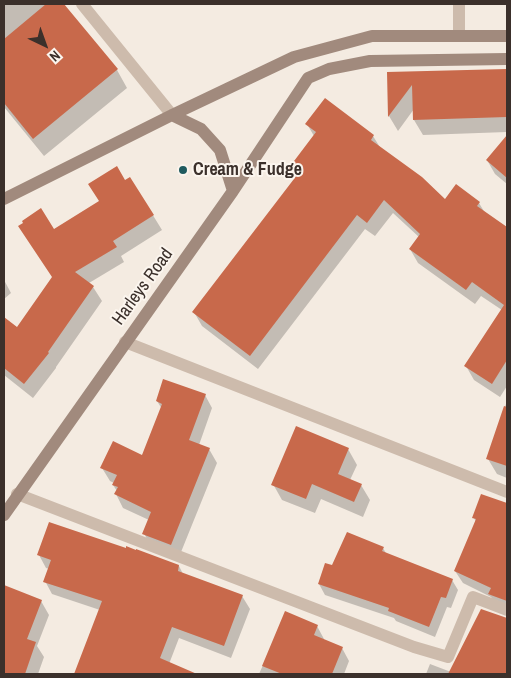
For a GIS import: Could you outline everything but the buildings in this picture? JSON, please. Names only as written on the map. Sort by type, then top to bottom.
[{"type":"main road","points":[[4,199],[172,114],[294,57],[372,36],[507,36]]},
{"type":"main road","name":"Harleys Road","points":[[4,514],[233,191],[308,78],[329,69],[370,61],[507,59]]},
{"type":"main road","points":[[172,114],[202,129],[220,150],[233,191]]},
{"type":"street","points":[[82,4],[172,114]]},
{"type":"street","points":[[459,4],[459,36]]},
{"type":"street","points":[[126,342],[507,492]]},
{"type":"street","points":[[17,494],[414,647],[448,657],[473,597],[507,610]]},
{"type":"place","name":"Cream & Fudge","points":[[183,170]]}]
